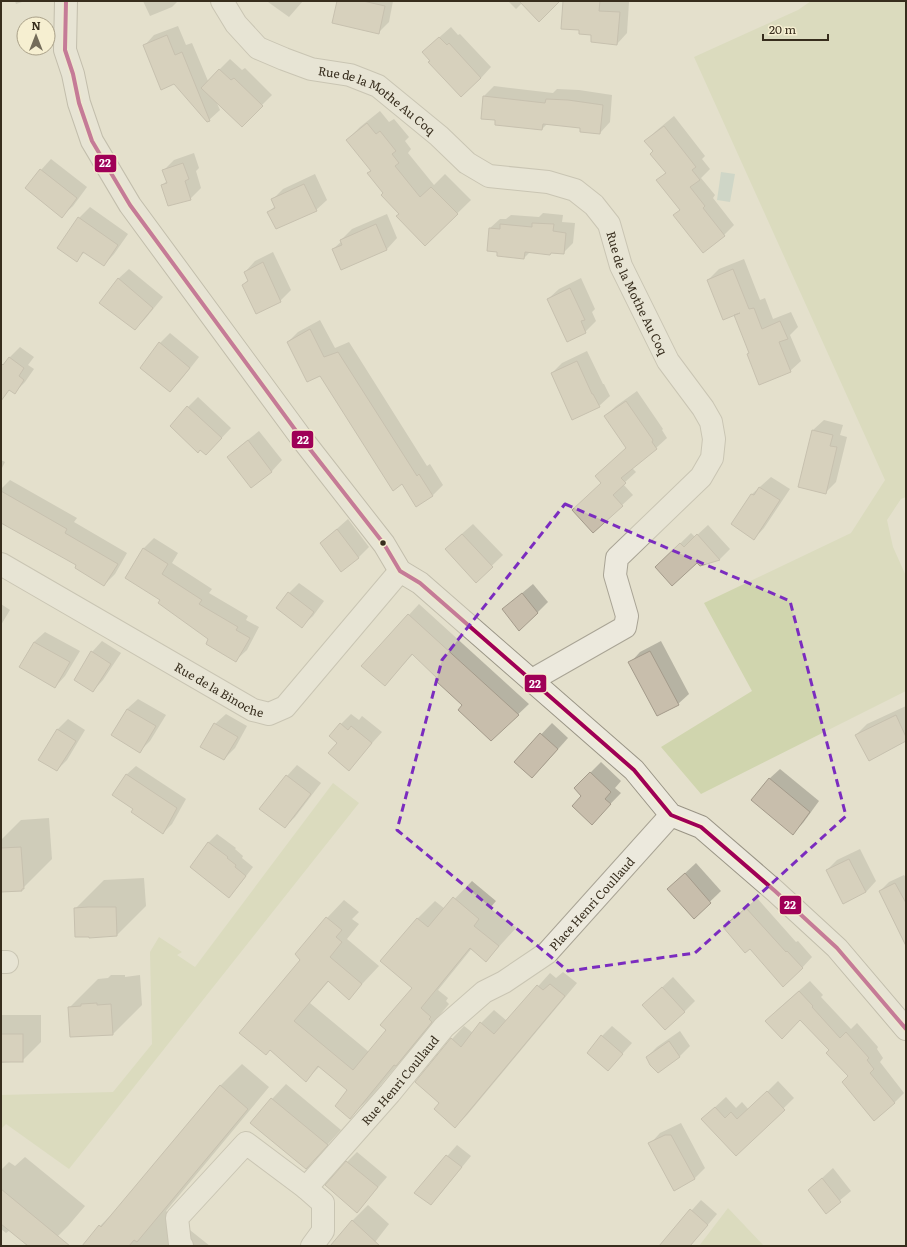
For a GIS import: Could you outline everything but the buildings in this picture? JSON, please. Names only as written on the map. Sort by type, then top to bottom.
[{"type":"street","points":[[66,1],[65,50],[73,74],[79,103],[92,141],[130,205],[302,439],[384,544],[400,571],[420,583],[634,770],[671,815],[701,827],[837,948],[906,1029]]},
{"type":"street","name":"Rue de la Mothe Au Coq","points":[[222,1],[236,24],[258,48],[311,68],[350,75],[378,86],[439,136],[467,163],[489,176],[548,182],[575,190],[594,206],[609,224],[621,266],[668,361],[703,408],[711,422],[714,439],[712,458],[701,477],[617,558],[615,575],[627,616],[626,627],[532,680]]},
{"type":"street","name":"Rue de la Binoche","points":[[1,564],[253,710],[269,714],[285,707],[400,571]]},
{"type":"street","name":"Place Henri Coullaud","points":[[504,982],[547,953],[671,815]]},
{"type":"street","name":"Rue Henri Coullaud","points":[[306,1188],[390,1093],[444,1027],[484,992],[504,982]]},
{"type":"street","points":[[182,1246],[180,1244],[177,1218],[246,1143],[306,1188],[323,1203],[323,1231],[312,1246]]},
{"type":"highlighted area","points":[[565,504],[790,601],[846,816],[695,953],[568,971],[397,830],[442,660]]},
{"type":"green space","points":[[811,1],[906,1],[906,497],[901,499],[887,520],[893,547],[906,576],[906,691],[701,794],[661,747],[752,691],[704,603],[851,533],[885,480],[694,57],[798,10]]},
{"type":"green space","points":[[333,783],[359,803],[69,1169],[6,1124],[1,1129],[1,1095],[113,1092],[152,1044],[150,952],[159,937],[182,952],[177,955],[195,967]]},
{"type":"green space","points":[[728,1208],[764,1246],[699,1246]]},
{"type":"shaded area","points":[[721,172],[735,174],[730,202],[717,200]]},
{"type":"transit line","name":"22","points":[[66,1],[65,50],[73,74],[79,103],[92,141],[130,205],[302,439],[384,544],[400,571],[420,583],[634,770],[671,815],[701,827],[775,891],[837,948],[906,1029]]}]
